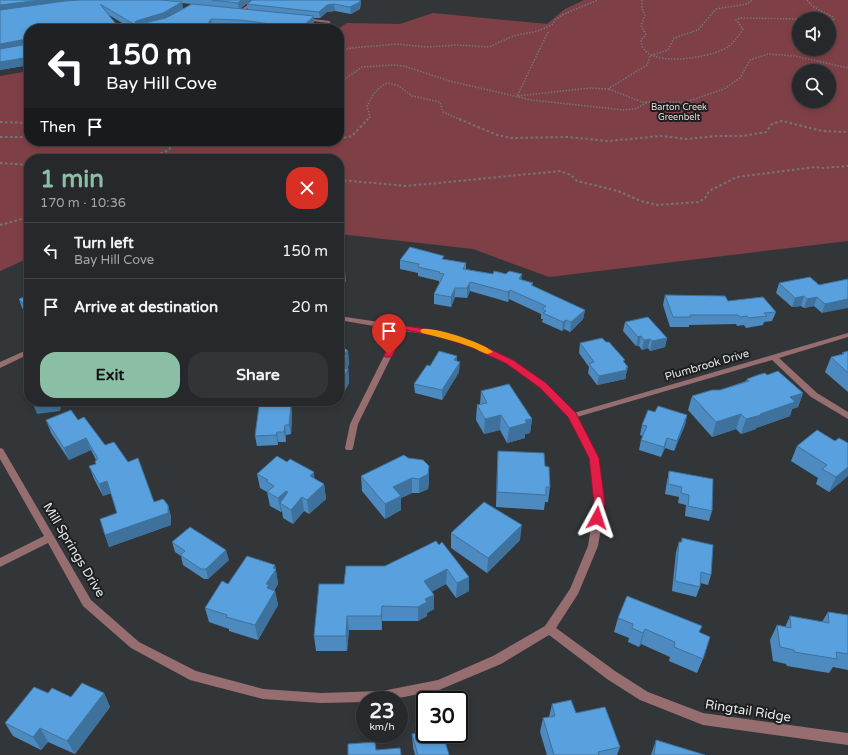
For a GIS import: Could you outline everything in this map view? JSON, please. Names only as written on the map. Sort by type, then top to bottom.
[{"type":"street","points":[[239,13],[257,0]]},
{"type":"street","points":[[231,12],[246,14]]},
{"type":"street","points":[[299,19],[330,22]]},
{"type":"street","points":[[344,319],[439,334],[467,343],[510,362],[543,385],[572,416],[594,458],[600,504],[593,546],[574,591],[549,629]]},
{"type":"street","points":[[349,448],[354,424],[402,327]]},
{"type":"street","name":"Plumbrook Drive","points":[[572,416],[774,358],[848,335]]},
{"type":"street","points":[[0,365],[24,353]]},
{"type":"street","points":[[774,358],[814,395],[848,416]]},
{"type":"street","name":"Mill Springs Drive","points":[[0,451],[87,603],[135,645],[194,676],[263,694],[321,698],[382,696],[439,685],[498,660],[549,629]]},
{"type":"street","points":[[0,563],[49,538]]},
{"type":"street","name":"Ringtail Ridge","points":[[549,629],[611,675],[644,696],[703,719],[848,739]]},
{"type":"path","points":[[344,50],[397,44],[427,47],[458,44],[489,47],[513,36],[538,31],[552,25],[555,20],[564,14],[598,0]]},
{"type":"path","points":[[642,0],[642,8],[645,15],[641,25],[646,34],[641,40],[642,48],[652,56],[672,60],[689,59],[724,50],[732,43],[743,29],[736,20],[740,18],[792,19]]},
{"type":"path","points":[[608,89],[647,65],[650,56],[668,50],[674,38],[698,30],[716,10],[747,4],[752,0]]},
{"type":"path","points":[[806,0],[812,6],[823,12]]},
{"type":"path","points":[[517,96],[548,32]]},
{"type":"path","points":[[517,96],[590,88],[608,89],[630,98],[648,102],[686,102],[724,89],[740,78],[750,60],[768,54],[795,56],[848,68]]},
{"type":"path","points":[[344,80],[362,67],[393,65],[404,66],[450,81],[531,100],[624,110],[635,109],[648,102]]},
{"type":"path","points":[[344,138],[352,136],[370,117],[367,106],[371,97],[378,87],[387,84],[398,86],[411,96],[440,102],[443,112],[498,135],[511,138],[568,137],[608,141],[661,136],[687,139],[716,136],[743,136],[766,132],[775,122],[782,121],[822,130],[848,132]]},
{"type":"path","points":[[0,122],[24,123]]},
{"type":"path","points":[[0,137],[24,137]]},
{"type":"path","points":[[160,154],[169,150],[171,146]]},
{"type":"path","points":[[0,163],[24,164]]},
{"type":"path","points":[[344,180],[407,186],[560,171],[571,175],[577,181],[618,191],[641,201],[657,205],[699,202],[705,198],[709,191],[738,178],[752,174],[815,167],[823,168],[848,166]]},
{"type":"path","points":[[0,225],[24,218]]},
{"type":"green space","name":"Barton Creek Greenbelt","points":[[584,0],[848,0],[848,241],[549,277],[473,249],[344,235],[344,154],[24,154],[24,260],[0,271],[0,76],[24,72],[24,146],[344,146],[344,25],[347,23],[400,24],[433,13],[547,24],[565,9]]},
{"type":"building","points":[[0,0],[41,0],[0,5]]},
{"type":"building","points":[[161,0],[182,2],[163,13],[136,21],[135,22],[137,24],[134,24],[100,4],[116,24],[24,24],[24,40],[0,44],[0,10],[65,1]]},
{"type":"building","points":[[212,0],[241,0],[238,3]]},
{"type":"building","points":[[252,0],[360,0],[360,2],[350,7],[334,4],[327,5],[319,12],[247,4]]},
{"type":"building","points":[[192,4],[314,16],[305,24],[270,24],[240,20],[211,19],[208,24],[137,24],[166,18]]},
{"type":"building","points":[[24,45],[24,58],[0,62],[0,49]]},
{"type":"building","points":[[410,247],[444,256],[442,259],[466,263],[463,269],[493,274],[494,271],[506,274],[509,271],[522,274],[519,279],[533,283],[531,285],[585,310],[571,322],[566,320],[563,322],[543,313],[546,311],[542,309],[546,306],[510,290],[508,292],[470,282],[467,288],[455,288],[451,297],[434,294],[444,274],[418,267],[419,264],[400,260]]},
{"type":"building","points":[[810,277],[819,285],[848,279],[848,299],[825,304],[817,297],[807,299],[804,296],[795,298],[779,283]]},
{"type":"building","points":[[665,295],[725,296],[728,301],[763,297],[776,312],[764,313],[767,316],[749,318],[747,316],[740,317],[738,315],[690,315],[691,317],[673,317]]},
{"type":"building","points":[[24,297],[24,304],[19,299]]},
{"type":"building","points":[[648,317],[667,338],[652,341],[650,339],[644,340],[641,336],[638,337],[625,322]]},
{"type":"building","points":[[602,338],[606,342],[609,342],[625,360],[623,361],[628,367],[626,368],[627,370],[599,376],[589,364],[594,362],[580,343]]},
{"type":"building","points":[[344,348],[348,351],[344,353]]},
{"type":"building","points":[[439,351],[457,356],[454,360],[460,362],[442,390],[414,384],[427,365],[430,366]]},
{"type":"building","points":[[848,351],[848,373],[831,357],[844,354],[842,353]]},
{"type":"building","points":[[344,369],[348,369],[344,376]]},
{"type":"building","points":[[778,371],[803,393],[790,397],[795,402],[760,414],[761,415],[746,419],[741,414],[716,422],[692,396],[712,390],[720,390],[749,381],[747,379],[758,375],[765,373],[767,375]]},
{"type":"building","points":[[509,384],[532,419],[525,420],[527,423],[509,428],[501,415],[485,419],[477,405],[487,403],[481,391]]},
{"type":"building","points":[[259,406],[291,406],[289,425],[285,425],[284,432],[277,432],[276,435],[255,436]]},
{"type":"building","points":[[658,406],[687,415],[677,441],[667,438],[664,447],[641,440],[647,426],[642,425],[648,410],[655,412]]},
{"type":"building","points":[[71,410],[78,420],[84,417],[105,445],[114,442],[128,462],[138,458],[154,502],[163,499],[168,505],[168,513],[105,535],[100,519],[117,513],[107,481],[99,484],[89,466],[96,464],[95,461],[98,459],[86,438],[64,448],[46,420]]},
{"type":"building","points":[[817,430],[835,441],[839,438],[848,443],[848,467],[836,477],[822,469],[827,465],[797,446]]},
{"type":"building","points":[[498,451],[544,453],[545,466],[549,467],[550,487],[546,487],[546,495],[497,492]]},
{"type":"building","points":[[404,455],[408,458],[423,460],[429,466],[428,474],[419,479],[412,478],[393,487],[401,496],[385,504],[361,476]]},
{"type":"building","points":[[277,456],[287,462],[290,459],[314,472],[310,476],[324,484],[307,500],[302,497],[291,510],[280,503],[288,492],[286,491],[278,498],[267,492],[274,486],[266,481],[268,480],[257,474]]},
{"type":"building","points":[[669,471],[713,479],[712,511],[688,506],[689,495],[681,493],[682,487],[668,484]]},
{"type":"building","points":[[484,502],[522,525],[488,558],[451,533]]},
{"type":"building","points":[[190,527],[226,550],[206,569],[201,569],[180,555],[185,551],[172,542]]},
{"type":"building","points":[[682,538],[713,545],[711,575],[701,572],[700,587],[675,581],[679,542],[682,542]]},
{"type":"building","points":[[436,541],[439,545],[442,542],[469,577],[457,583],[447,569],[424,581],[434,595],[425,599],[427,602],[418,607],[382,606],[381,616],[347,616],[346,636],[314,636],[319,584],[344,584],[346,566],[385,566]]},
{"type":"building","points":[[247,556],[275,565],[273,568],[276,569],[266,584],[269,585],[267,588],[275,591],[255,625],[226,617],[227,615],[205,608],[222,581],[228,584]]},
{"type":"building","points":[[627,596],[702,626],[699,632],[710,637],[703,659],[674,647],[675,642],[645,629],[643,633],[632,628],[633,624],[618,618]]},
{"type":"building","points":[[828,612],[848,615],[848,654],[836,652],[837,659],[794,652],[794,650],[780,647],[777,625],[791,628],[790,616],[829,623]]},
{"type":"building","points":[[82,683],[104,693],[67,741],[40,728],[33,737],[5,723],[34,687],[48,693],[52,688],[71,697]]},
{"type":"building","points":[[571,700],[576,713],[605,707],[620,747],[598,752],[599,755],[554,755],[543,718],[555,716],[552,704]]},
{"type":"building","points":[[416,733],[416,743],[446,743],[449,755],[418,755],[412,734]]},
{"type":"building","points":[[656,740],[705,755],[654,755]]},
{"type":"building","points":[[375,743],[376,750],[400,748],[401,755],[348,755],[348,744]]},
{"type":"slow traffic","points":[[425,331],[474,345],[488,352]]},
{"type":"route","points":[[389,355],[402,327],[439,334],[474,345],[510,362],[543,385],[572,416],[594,458],[600,504],[597,518]]}]
